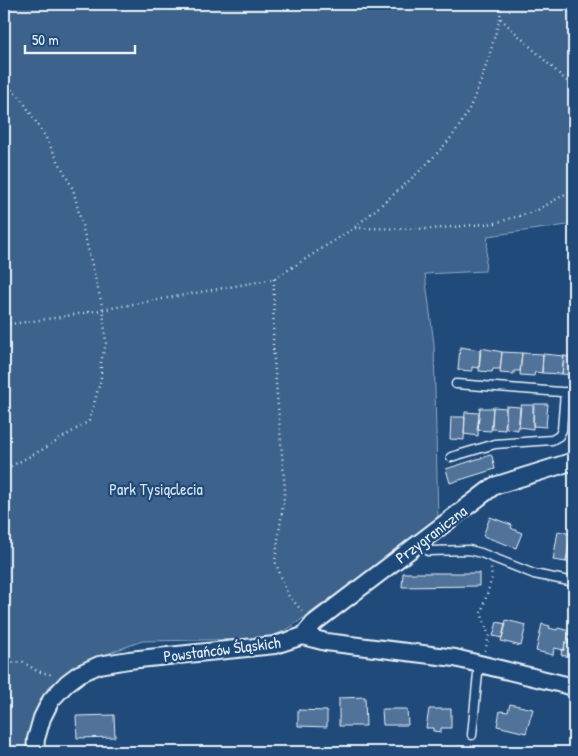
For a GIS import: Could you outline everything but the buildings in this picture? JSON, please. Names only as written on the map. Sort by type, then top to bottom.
[{"type":"street","name":"Przygraniczna","points":[[303,636],[314,623],[494,486],[574,461]]},
{"type":"street","name":"Powstańców Śląskich","points":[[35,752],[36,739],[42,718],[51,700],[79,674],[99,665],[129,660],[275,645],[303,636],[326,642],[455,658],[574,687]]},
{"type":"lane","points":[[456,384],[574,393]]},
{"type":"lane","points":[[451,457],[495,444],[552,440],[559,436],[562,430],[565,392]]},
{"type":"lane","points":[[417,544],[428,551],[469,550],[490,556],[534,574],[574,582]]},
{"type":"lane","points":[[472,735],[478,663]]},
{"type":"path","points":[[4,325],[274,280],[354,228],[429,162],[454,134],[484,74],[500,18],[501,4]]},
{"type":"path","points":[[500,18],[574,88]]},
{"type":"path","points":[[4,83],[21,98],[46,138],[73,189],[103,309],[106,344],[102,361],[101,379],[89,421],[49,446],[4,470]]},
{"type":"path","points":[[354,228],[432,230],[495,223],[536,211],[574,189]]},
{"type":"path","points":[[274,280],[273,347],[285,490],[275,561],[288,595],[314,623]]},
{"type":"path","points":[[478,663],[485,654],[489,636],[481,613],[492,578],[490,556]]},
{"type":"path","points":[[4,659],[9,663],[23,662],[37,670],[61,677],[67,684]]},
{"type":"green space","name":"Park Tysiąclecia","points":[[4,4],[574,4],[574,224],[488,236],[485,271],[425,274],[434,344],[438,521],[288,629],[265,639],[142,641],[93,659],[48,687],[27,738],[26,752],[4,752]]}]
